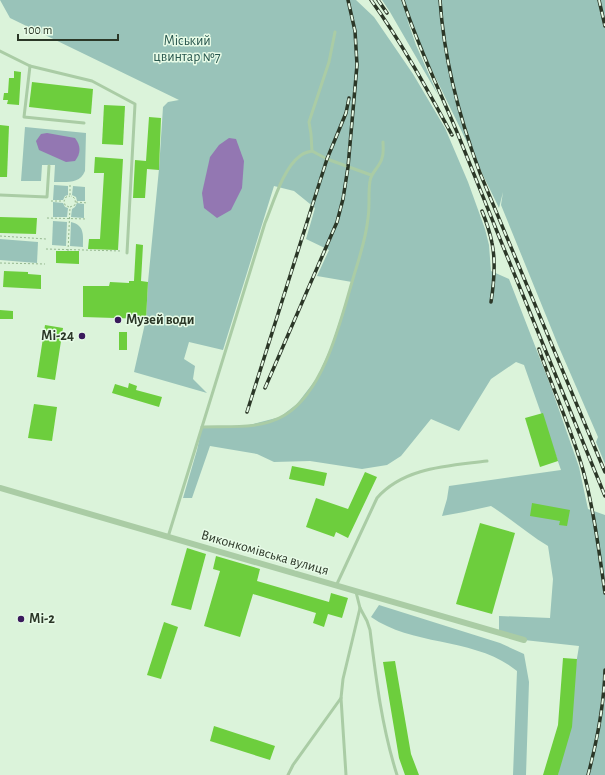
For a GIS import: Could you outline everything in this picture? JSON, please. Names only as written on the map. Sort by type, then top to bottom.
[{"type":"street","name":"Виконкомівська вулиця","points":[[0,488],[524,640]]},
{"type":"lane","points":[[312,151],[312,134],[309,122],[329,62],[335,32]]},
{"type":"lane","points":[[0,51],[30,66],[92,81],[135,104],[127,252]]},
{"type":"lane","points":[[30,66],[24,117],[84,123]]},
{"type":"lane","points":[[202,427],[245,426],[267,423],[286,414],[300,402],[309,390],[324,366],[335,339],[364,242],[368,218],[371,175],[382,157],[383,142]]},
{"type":"lane","points":[[168,537],[265,224],[284,177],[300,155],[312,151],[327,159],[371,175]]},
{"type":"lane","points":[[0,195],[47,197],[48,166]]},
{"type":"lane","points":[[336,586],[377,498],[384,491],[401,480],[432,468],[487,461]]},
{"type":"lane","points":[[356,592],[360,608],[367,620],[370,630],[378,695],[397,775]]},
{"type":"lane","points":[[346,775],[341,698],[343,680],[360,608]]},
{"type":"lane","points":[[288,775],[293,765],[341,698]]},
{"type":"path","points":[[70,185],[70,196]]},
{"type":"path","points":[[64,201],[66,197],[70,196]]},
{"type":"path","points":[[70,196],[74,198],[76,202]]},
{"type":"path","points":[[47,201],[64,201]]},
{"type":"path","points":[[64,201],[66,206],[70,207]]},
{"type":"path","points":[[76,202],[88,202]]},
{"type":"path","points":[[70,207],[74,206],[76,202]]},
{"type":"path","points":[[68,250],[70,207]]},
{"type":"path","points":[[46,218],[87,219]]},
{"type":"path","points":[[0,236],[46,239]]},
{"type":"path","points":[[46,249],[127,252]]},
{"type":"path","points":[[0,263],[45,264]]},
{"type":"green space","name":"Міський цвинтар №7","points":[[0,0],[356,0],[374,17],[413,74],[445,128],[468,182],[485,229],[489,245],[491,271],[509,279],[551,387],[579,467],[588,509],[605,515],[605,775],[558,775],[579,646],[524,640],[499,633],[499,616],[550,618],[553,579],[548,546],[491,506],[442,516],[449,486],[561,470],[524,365],[516,362],[491,379],[459,431],[431,419],[401,456],[387,465],[362,469],[310,461],[274,462],[257,454],[210,446],[192,498],[183,498],[202,427],[245,426],[280,417],[297,404],[317,378],[331,347],[352,282],[317,276],[329,250],[306,239],[315,208],[294,191],[274,186],[223,350],[189,342],[184,359],[195,366],[193,379],[207,393],[134,372],[146,319],[163,107],[168,102],[179,100],[10,18]]},
{"type":"green space","points":[[382,0],[605,0],[605,464],[596,442],[598,437],[558,345],[501,205],[503,192],[499,208],[407,19],[416,45],[438,95]]},
{"type":"green space","points":[[25,127],[86,133],[85,171],[83,175],[72,181],[54,182],[55,165],[42,165],[41,181],[21,181]]},
{"type":"green space","points":[[54,185],[68,186],[68,195],[65,196],[63,200],[53,200]]},
{"type":"green space","points":[[73,186],[85,187],[85,201],[77,201],[76,197],[72,195]]},
{"type":"green space","points":[[53,202],[63,203],[65,207],[68,208],[67,217],[53,217]]},
{"type":"green space","points":[[77,203],[84,204],[84,218],[71,217],[72,209]]},
{"type":"green space","points":[[53,221],[67,222],[66,246],[52,245]]},
{"type":"green space","points":[[71,222],[76,223],[81,228],[83,235],[83,247],[70,246]]},
{"type":"green space","points":[[0,239],[38,242],[37,263],[0,260]]},
{"type":"green space","points":[[379,605],[500,643],[524,654],[529,682],[526,775],[513,775],[517,671],[501,660],[483,652],[406,633],[388,627],[371,617]]},
{"type":"shaded area","points":[[47,133],[75,138],[80,150],[75,161],[66,162],[39,150],[36,141],[41,134]]},
{"type":"shaded area","points":[[229,138],[236,139],[244,161],[242,188],[231,210],[217,218],[204,208],[202,193],[210,157],[219,145]]},
{"type":"building","points":[[14,71],[21,72],[19,105],[7,104],[8,100],[3,100],[4,93],[8,93],[9,78],[14,78]]},
{"type":"building","points":[[32,82],[93,89],[91,114],[29,107]]},
{"type":"building","points":[[104,105],[125,106],[123,145],[102,144]]},
{"type":"building","points":[[149,117],[161,118],[159,170],[147,169],[145,198],[133,198],[135,160],[146,161]]},
{"type":"building","points":[[0,125],[9,126],[7,177],[0,177]]},
{"type":"building","points":[[95,157],[123,159],[118,250],[88,249],[89,239],[100,239],[104,173],[94,173]]},
{"type":"building","points":[[0,217],[37,218],[36,234],[0,233]]},
{"type":"building","points":[[136,244],[143,245],[141,281],[148,282],[146,319],[83,317],[83,286],[109,286],[110,282],[129,283],[129,281],[134,281]]},
{"type":"building","points":[[56,251],[79,251],[79,264],[56,263]]},
{"type":"building","points":[[4,271],[28,272],[28,274],[41,275],[41,289],[3,287]]},
{"type":"building","points":[[0,310],[13,311],[13,319],[0,319]]},
{"type":"building","points":[[45,325],[63,328],[55,380],[37,377]]},
{"type":"building","points":[[119,332],[127,332],[127,350],[119,350]]},
{"type":"building","points":[[129,383],[137,386],[136,390],[162,397],[159,407],[112,393],[115,384],[128,388]]},
{"type":"building","points":[[34,404],[57,407],[52,441],[28,438]]},
{"type":"building","points":[[543,413],[558,461],[540,467],[525,418]]},
{"type":"building","points":[[292,466],[327,473],[324,486],[289,479]]},
{"type":"building","points":[[365,472],[377,477],[348,538],[336,532],[334,537],[306,527],[316,498],[348,509]]},
{"type":"building","points":[[532,503],[570,510],[567,526],[559,525],[560,521],[530,516]]},
{"type":"building","points":[[480,523],[515,533],[492,614],[456,604]]},
{"type":"building","points":[[187,548],[206,554],[191,610],[171,605]]},
{"type":"building","points":[[216,556],[260,569],[257,581],[329,602],[331,593],[348,598],[342,618],[328,614],[324,627],[313,623],[316,613],[253,594],[240,637],[204,626],[220,571],[213,569]]},
{"type":"building","points":[[164,622],[178,627],[161,679],[147,675]]},
{"type":"building","points":[[563,658],[577,659],[572,727],[558,775],[543,775],[558,725]]},
{"type":"building","points":[[395,661],[411,754],[419,775],[405,775],[399,758],[383,662]]},
{"type":"building","points":[[214,726],[275,746],[270,760],[210,741]]},
{"type":"railway","points":[[265,388],[337,222],[343,199],[348,167],[357,65],[355,31],[348,0]]},
{"type":"railway","points":[[371,0],[404,49],[452,135]]},
{"type":"railway","points":[[378,0],[387,13]]},
{"type":"railway","points":[[403,0],[422,52],[459,137],[605,496]]},
{"type":"railway","points":[[440,0],[449,66],[459,109],[472,152],[605,472]]},
{"type":"railway","points":[[599,0],[605,26]]},
{"type":"railway","points":[[247,412],[327,159],[346,113],[349,98]]},
{"type":"railway","points":[[482,211],[489,231],[494,258],[491,302]]},
{"type":"railway","points":[[539,349],[583,470],[593,516],[605,593]]},
{"type":"railway","points":[[588,775],[600,723],[605,670]]},
{"type":"place","name":"Музей води","points":[[118,320]]},
{"type":"place","name":"Мі-24","points":[[82,336]]},
{"type":"place","name":"Мі-2","points":[[21,619]]}]
